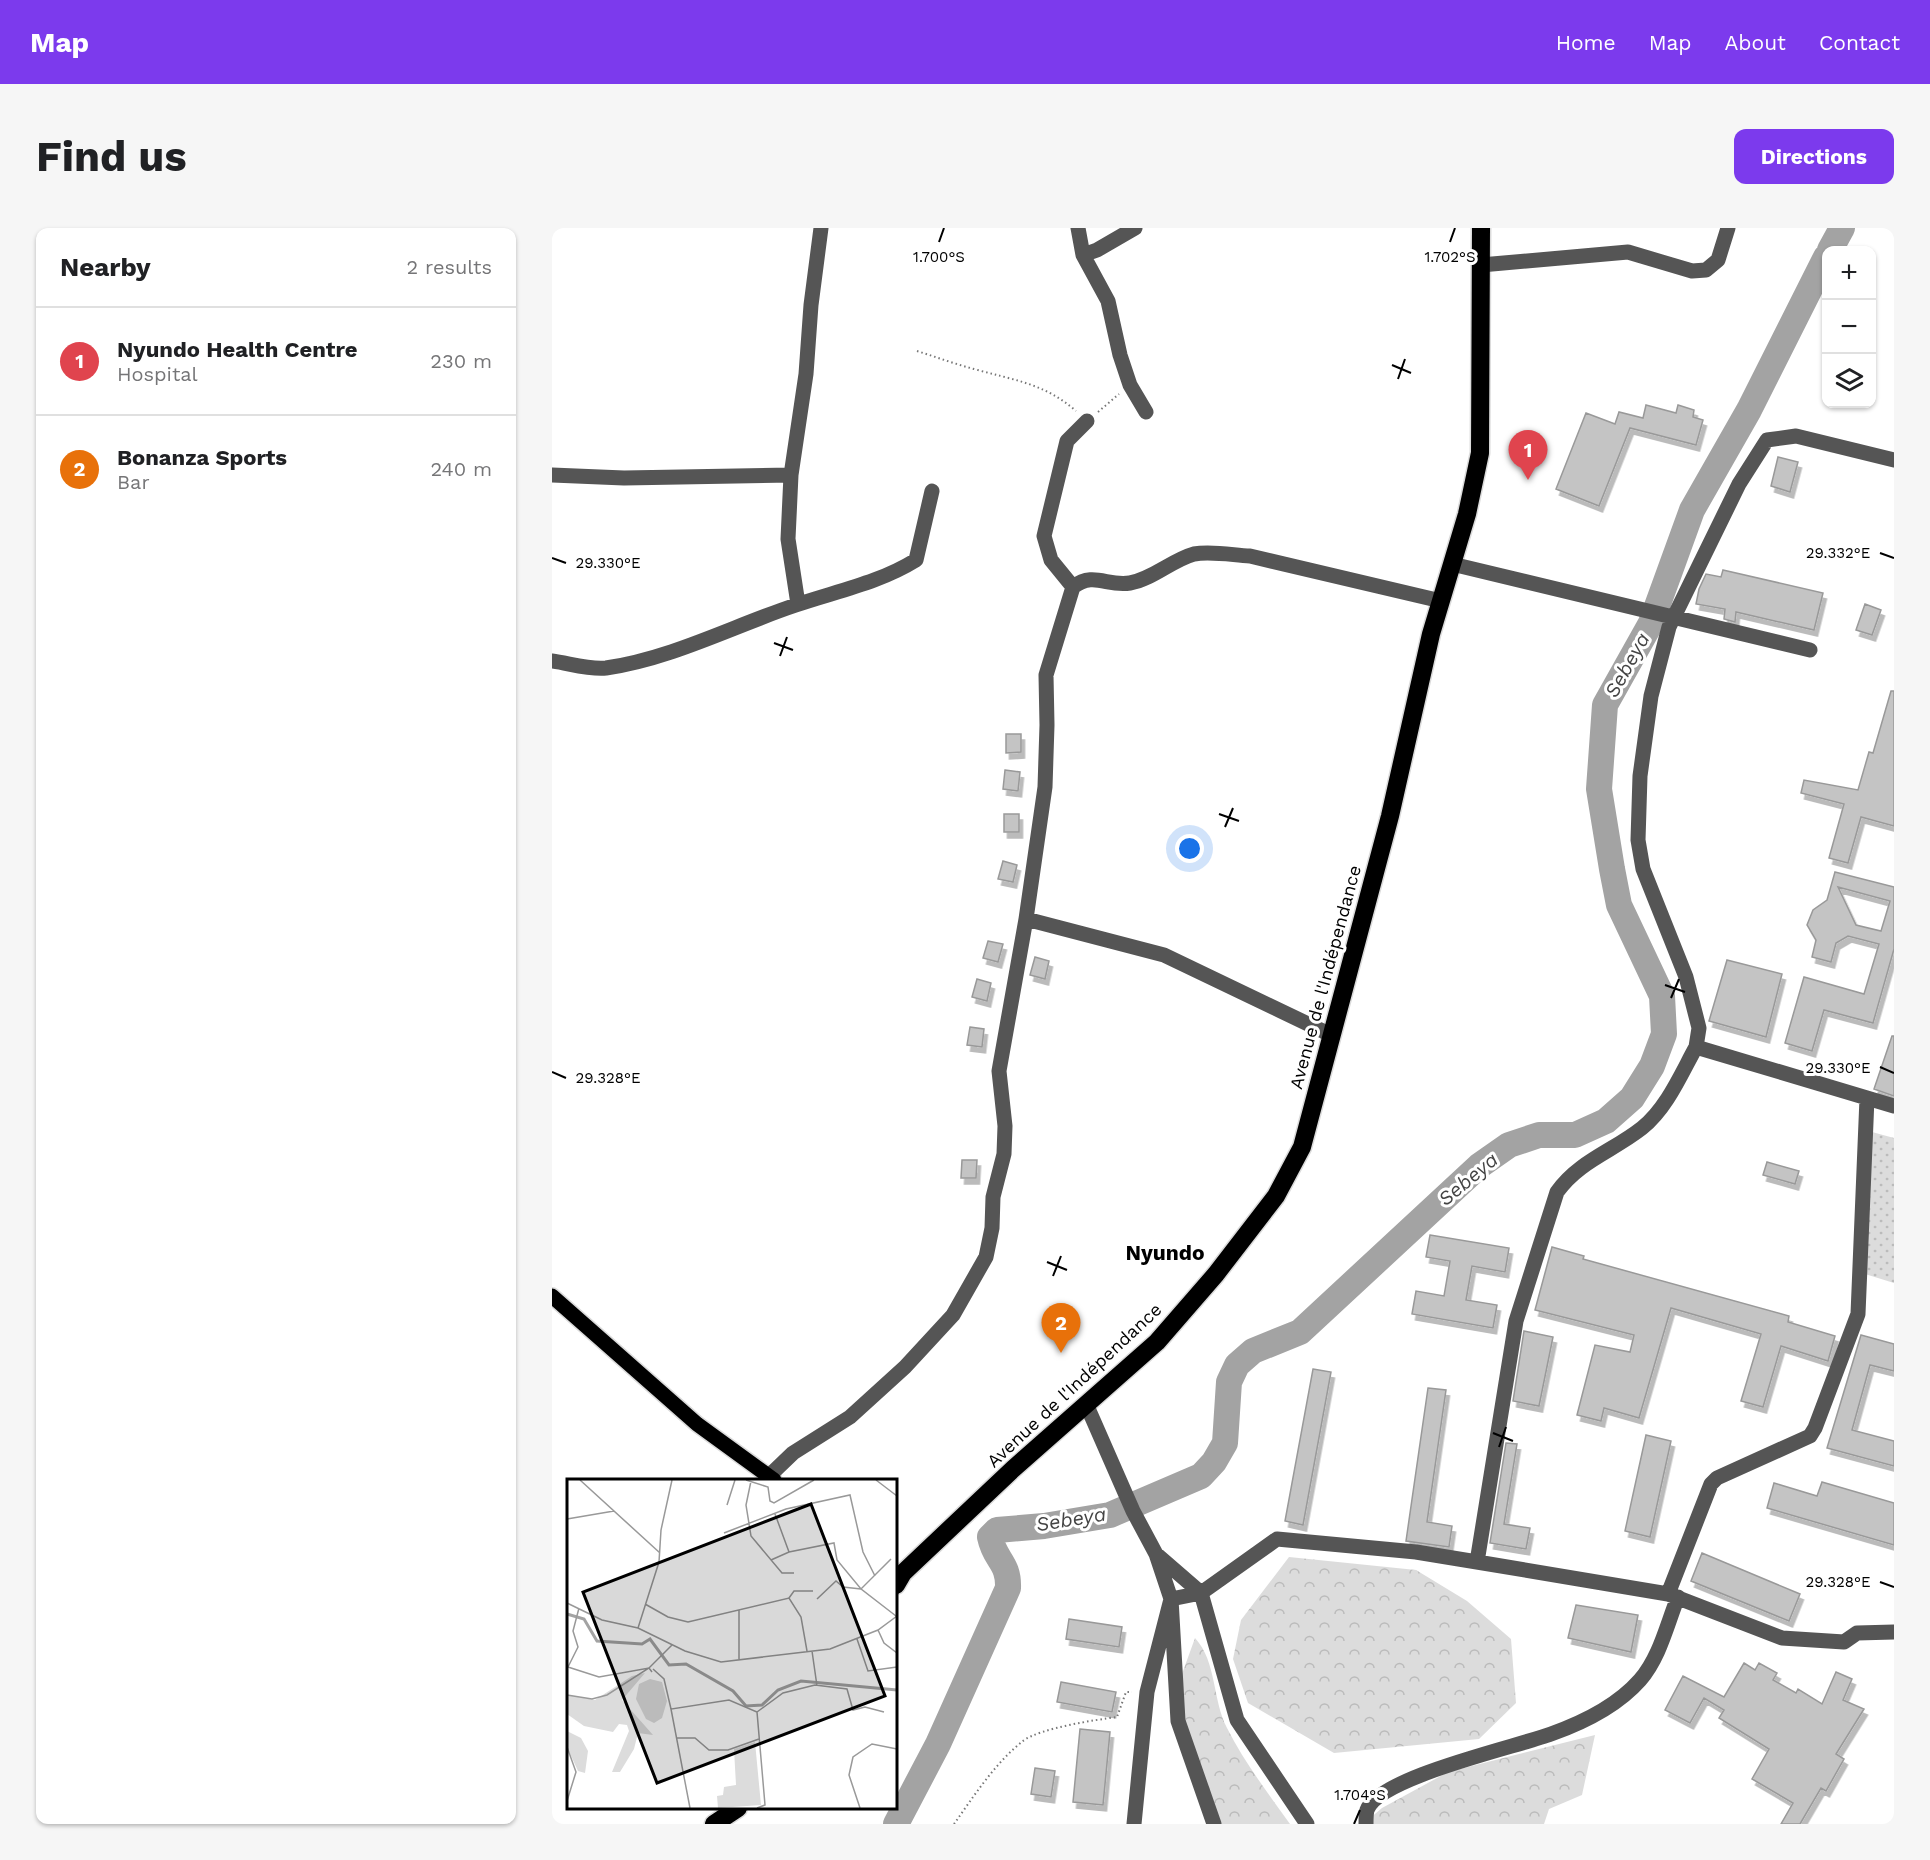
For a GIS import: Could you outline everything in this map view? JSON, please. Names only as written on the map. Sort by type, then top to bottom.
[{"type":"highway","name":"Avenue de l'Indépendance","points":[[898,1575],[1156,1342],[1216,1274],[1276,1196],[1302,1147],[1390,816],[1431,634],[1467,514],[1480,453],[1481,228]]},
{"type":"highway","points":[[714,1824],[736,1809]]},
{"type":"main road","points":[[552,1296],[698,1424],[771,1479]]},
{"type":"street","points":[[798,604],[788,539],[791,475],[806,374],[811,305],[821,228]]},
{"type":"street","points":[[1078,228],[1083,255],[1108,301],[1120,356],[1130,385],[1146,412]]},
{"type":"street","points":[[1083,255],[1097,250],[1135,228]]},
{"type":"street","points":[[1481,265],[1628,252],[1692,272],[1706,270],[1718,260],[1728,228]]},
{"type":"street","points":[[1074,587],[1051,560],[1044,536],[1067,441],[1087,421]]},
{"type":"street","points":[[1477,1562],[1516,1321],[1557,1192],[1568,1176],[1643,1127],[1669,1096],[1696,1047],[1699,1028],[1686,977],[1643,870],[1638,840],[1640,776],[1660,614],[1767,440],[1796,436],[1894,460]]},
{"type":"street","points":[[552,475],[624,478],[791,475]]},
{"type":"street","points":[[552,661],[603,669],[667,655],[798,604],[844,592],[900,569],[915,560],[932,491]]},
{"type":"street","points":[[771,1479],[793,1453],[850,1417],[920,1352],[953,1315],[986,1257],[992,1228],[993,1197],[1004,1154],[1005,1126],[999,1071],[1026,919],[1045,787],[1046,675],[1074,587],[1083,579],[1096,579],[1115,584],[1133,582],[1194,554],[1221,554],[1250,556],[1441,601]]},
{"type":"street","points":[[1452,564],[1810,650]]},
{"type":"street","points":[[1026,919],[1164,955],[1331,1035]]},
{"type":"street","points":[[1696,1047],[1894,1106]]},
{"type":"street","points":[[1366,1824],[1367,1809],[1386,1791],[1465,1759],[1551,1734],[1603,1709],[1641,1680],[1664,1636],[1673,1595],[1711,1484],[1716,1478],[1810,1436],[1858,1314],[1867,1098]]},
{"type":"street","points":[[1087,1406],[1125,1494],[1156,1554],[1171,1599],[1178,1720],[1214,1824]]},
{"type":"street","points":[[1171,1599],[1201,1593],[1277,1539],[1416,1552],[1673,1595],[1782,1638],[1844,1642],[1857,1633],[1894,1632]]},
{"type":"street","points":[[1156,1554],[1201,1593],[1237,1720],[1307,1824]]},
{"type":"street","points":[[1134,1824],[1147,1692],[1171,1599]]},
{"type":"path","points":[[917,351],[974,370],[1027,381],[1062,399],[1087,421],[1130,385]]},
{"type":"path","points":[[954,1824],[981,1785],[1024,1740],[1077,1722],[1117,1717],[1126,1692],[1147,1692]]},
{"type":"green space","points":[[1872,1132],[1894,1138],[1894,1283],[1865,1274]]},
{"type":"green space","points":[[1289,1557],[1416,1570],[1467,1601],[1511,1639],[1516,1703],[1479,1739],[1334,1753],[1248,1703],[1233,1659],[1241,1620]]},
{"type":"green space","points":[[1195,1638],[1211,1669],[1222,1717],[1227,1728],[1249,1765],[1290,1824],[1216,1824],[1184,1726],[1182,1674]]},
{"type":"green space","points":[[1595,1735],[1582,1795],[1549,1809],[1544,1824],[1363,1824],[1382,1808],[1448,1772]]},
{"type":"building","points":[[1646,405],[1676,413],[1678,405],[1694,410],[1693,417],[1703,420],[1696,445],[1630,428],[1599,506],[1556,489],[1586,413],[1615,424],[1619,412],[1643,418]]},
{"type":"building","points":[[1778,457],[1798,462],[1790,492],[1771,486]]},
{"type":"building","points":[[1723,570],[1823,593],[1814,630],[1736,612],[1735,622],[1724,619],[1725,609],[1696,604],[1699,589],[1706,574],[1721,577]]},
{"type":"building","points":[[1865,604],[1881,610],[1872,635],[1856,630]]},
{"type":"building","points":[[1891,691],[1894,691],[1894,826],[1861,817],[1848,863],[1829,858],[1844,804],[1801,793],[1804,780],[1858,790],[1869,752],[1873,753]]},
{"type":"building","points":[[1006,734],[1021,734],[1021,752],[1006,753]]},
{"type":"building","points":[[1005,770],[1020,772],[1018,791],[1003,789]]},
{"type":"building","points":[[1004,814],[1019,814],[1019,832],[1004,832]]},
{"type":"building","points":[[1003,861],[1017,865],[1013,882],[998,879]]},
{"type":"building","points":[[1835,872],[1894,887],[1894,949],[1873,1023],[1824,1010],[1812,1051],[1785,1043],[1804,977],[1864,994],[1879,944],[1848,936],[1836,943],[1831,962],[1812,957],[1816,940],[1807,925],[1813,910],[1827,900]],"holes":[[[1838,887],[1890,901],[1881,931],[1856,925]]]},
{"type":"building","points":[[988,941],[1003,944],[998,962],[983,958]]},
{"type":"building","points":[[1035,957],[1049,961],[1045,979],[1030,975]]},
{"type":"building","points":[[1727,960],[1782,974],[1766,1037],[1709,1021]]},
{"type":"building","points":[[977,979],[991,983],[987,1001],[972,997]]},
{"type":"building","points":[[970,1027],[984,1029],[982,1047],[967,1045]]},
{"type":"building","points":[[1892,1036],[1894,1036],[1894,1096],[1874,1089]]},
{"type":"building","points":[[962,1160],[977,1160],[976,1178],[961,1178]]},
{"type":"building","points":[[1767,1162],[1799,1171],[1795,1184],[1763,1175]]},
{"type":"building","points":[[1430,1235],[1509,1248],[1505,1272],[1472,1266],[1466,1300],[1497,1305],[1493,1328],[1412,1314],[1416,1291],[1444,1296],[1450,1261],[1426,1257]]},
{"type":"building","points":[[1552,1247],[1584,1256],[1583,1259],[1789,1316],[1788,1322],[1835,1336],[1828,1361],[1781,1346],[1763,1407],[1741,1401],[1761,1334],[1671,1308],[1639,1418],[1604,1408],[1601,1421],[1577,1415],[1595,1345],[1630,1352],[1634,1335],[1535,1310]]},
{"type":"building","points":[[1524,1331],[1553,1337],[1539,1406],[1513,1401]]},
{"type":"building","points":[[1861,1335],[1894,1344],[1894,1371],[1870,1365],[1852,1430],[1894,1441],[1894,1466],[1827,1448]]},
{"type":"building","points":[[1313,1369],[1331,1372],[1303,1525],[1285,1521]]},
{"type":"building","points":[[1428,1388],[1446,1390],[1427,1522],[1452,1526],[1449,1547],[1406,1541]]},
{"type":"building","points":[[1646,1435],[1671,1441],[1650,1537],[1625,1531]]},
{"type":"building","points":[[1506,1443],[1517,1444],[1504,1524],[1530,1528],[1526,1549],[1490,1543]]},
{"type":"building","points":[[1822,1482],[1894,1503],[1894,1545],[1767,1508],[1774,1483],[1817,1496]]},
{"type":"building","points":[[1702,1553],[1800,1594],[1789,1621],[1691,1581]]},
{"type":"building","points":[[1576,1605],[1638,1615],[1631,1652],[1568,1638]]},
{"type":"building","points":[[1069,1619],[1122,1627],[1119,1647],[1066,1639]]},
{"type":"building","points":[[1744,1663],[1755,1670],[1759,1663],[1777,1673],[1773,1680],[1796,1693],[1798,1689],[1822,1704],[1836,1672],[1852,1679],[1843,1700],[1864,1709],[1836,1754],[1844,1759],[1826,1791],[1821,1788],[1800,1824],[1781,1824],[1793,1803],[1752,1779],[1769,1749],[1719,1718],[1724,1710],[1704,1698],[1690,1723],[1665,1710],[1683,1676],[1724,1697]]},
{"type":"building","points":[[1061,1682],[1116,1692],[1112,1712],[1057,1702]]},
{"type":"building","points":[[1080,1729],[1110,1732],[1103,1805],[1073,1802]]},
{"type":"building","points":[[1035,1768],[1055,1771],[1051,1797],[1031,1794]]},
{"type":"waterway","name":"Sebeya","points":[[1832,246],[1842,228]]},
{"type":"waterway","name":"Sebeya","points":[[896,1824],[938,1744],[1008,1588],[1006,1572],[990,1537],[997,1530],[1044,1526],[1110,1515],[1201,1476],[1214,1462],[1225,1443],[1229,1382],[1237,1365],[1253,1351],[1300,1332],[1479,1166],[1509,1145],[1539,1135],[1575,1135],[1606,1121],[1632,1098],[1652,1066],[1664,1034],[1662,996],[1619,905],[1599,789],[1605,705],[1651,623],[1692,510],[1749,410],[1822,265]]},
{"type":"place","name":"Nyundo Health Centre","points":[[1528,480]]},
{"type":"place","name":"Bonanza Sports","points":[[1061,1353]]},
{"type":"district","name":"Nyundo","points":[[1165,1252]]}]
